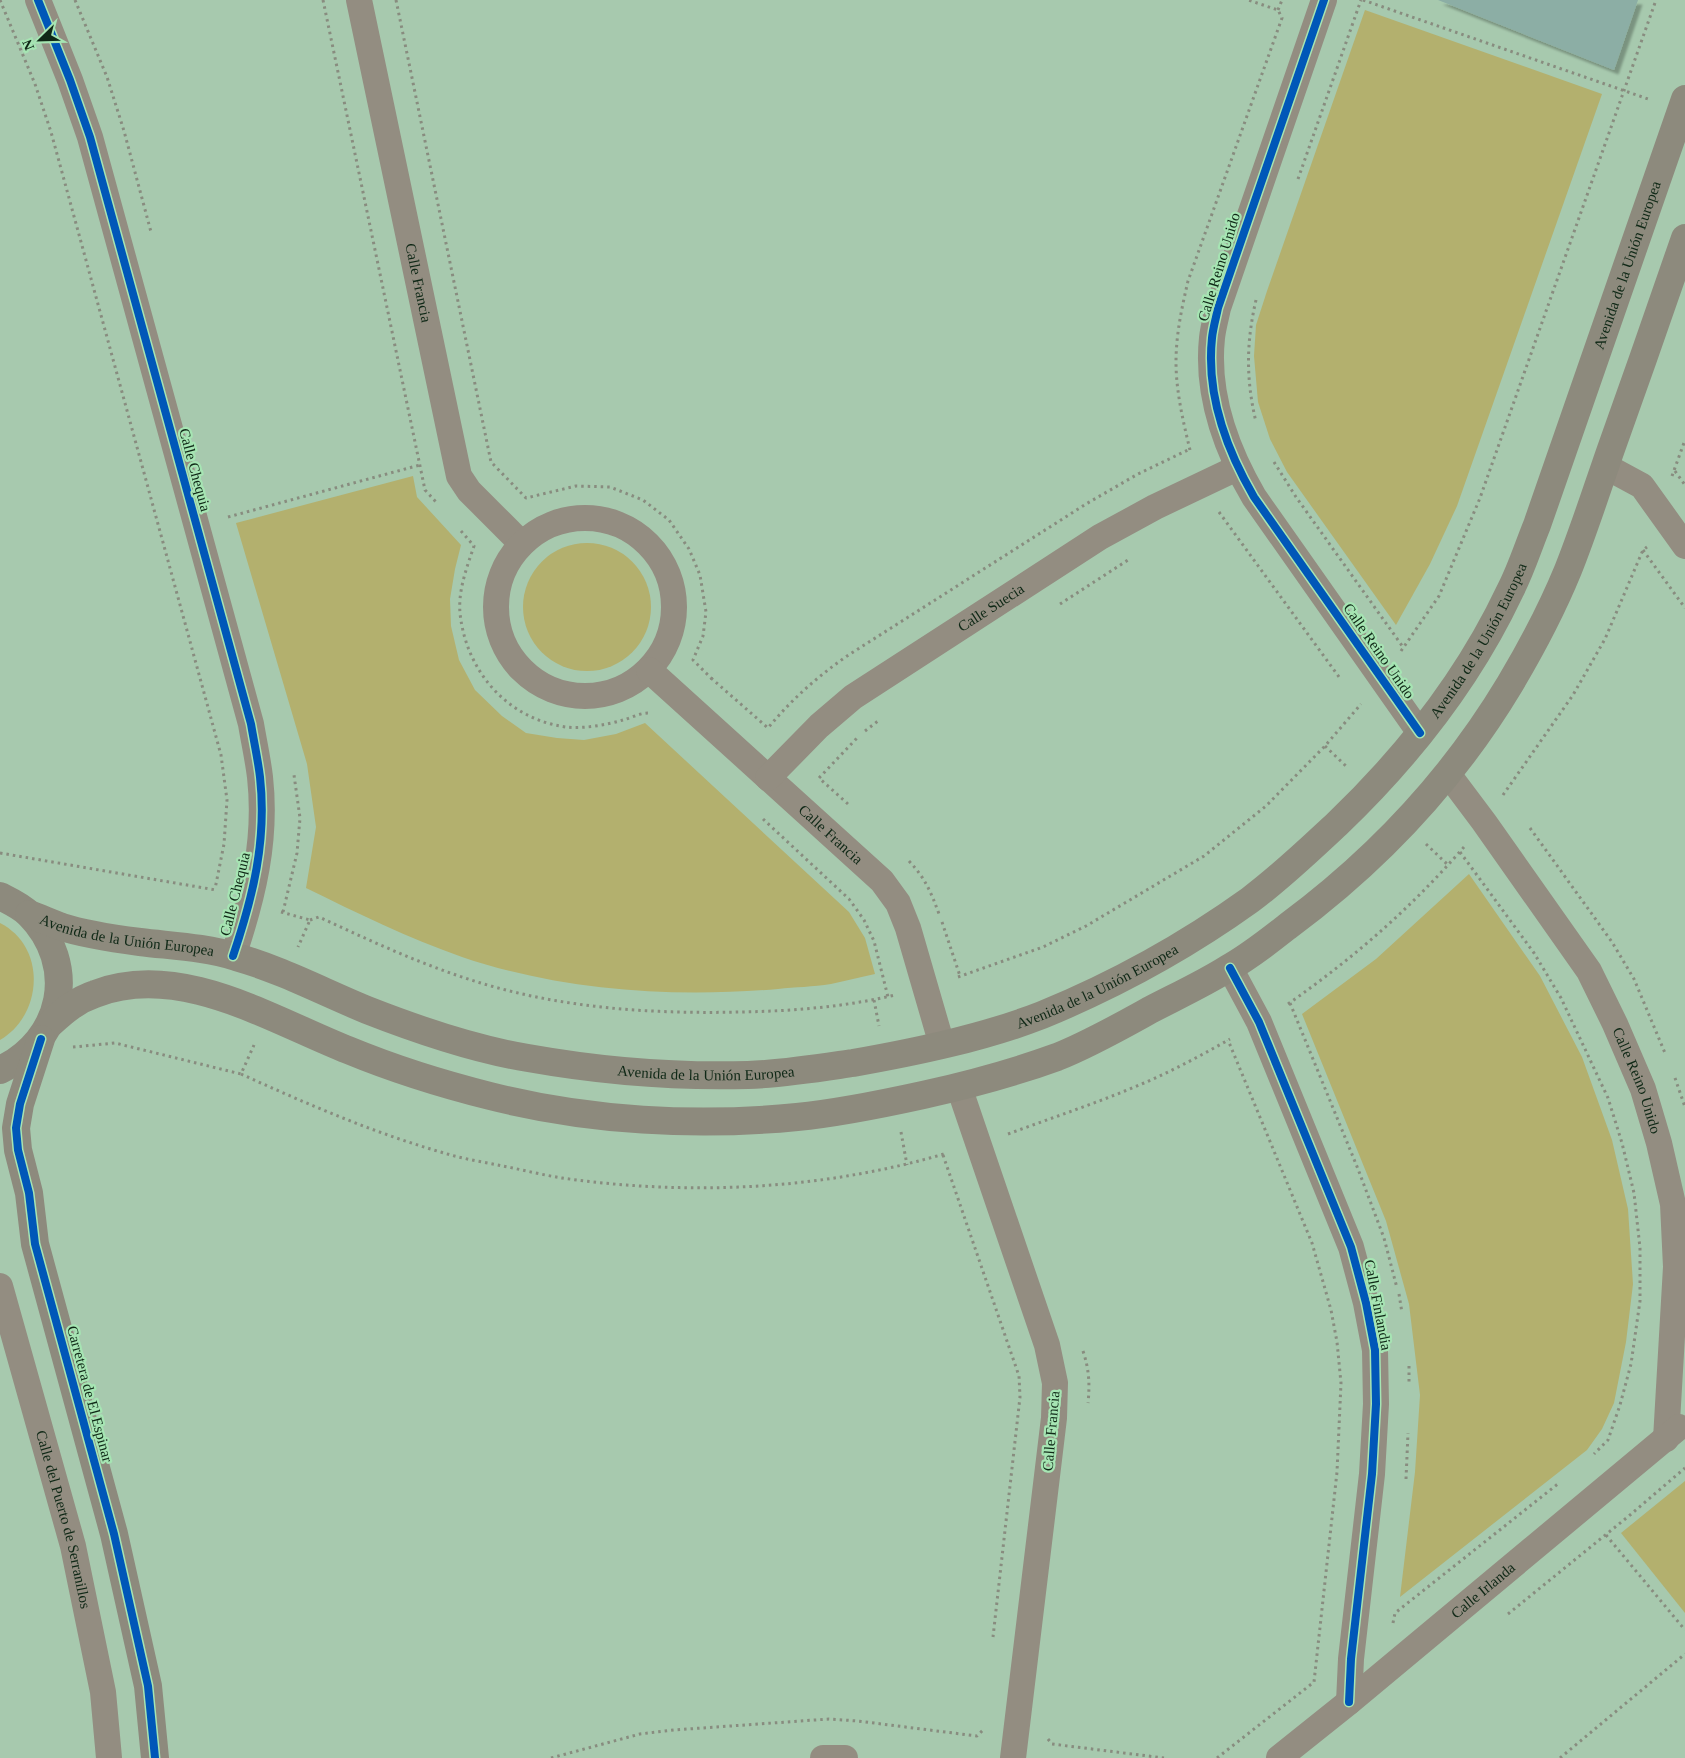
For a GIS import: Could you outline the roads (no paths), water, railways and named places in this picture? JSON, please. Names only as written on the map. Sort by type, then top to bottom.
[{"type":"main road","name":"Avenida de la Unión Europea","points":[[29,914],[66,929],[140,942],[183,946],[233,956],[286,974],[367,1010],[438,1036],[523,1058],[608,1070],[686,1076],[752,1075],[824,1068],[886,1057],[942,1045],[1038,1016],[1099,990],[1210,928],[1254,897],[1303,857],[1372,791],[1420,734],[1451,691],[1486,637],[1512,589],[1537,525],[1685,99]]},
{"type":"main road","points":[[0,1070],[21,1058],[70,1006],[95,993],[123,986],[152,985],[177,987],[212,994],[244,1004],[346,1049],[406,1072],[498,1098],[554,1110],[617,1118],[676,1121],[800,1117],[895,1101],[960,1087],[1060,1056],[1109,1032],[1230,968],[1312,909],[1353,874],[1404,824],[1448,774],[1508,686],[1549,611],[1571,562],[1685,238]]},
{"type":"main road","points":[[0,896],[15,903],[29,914]]},
{"type":"main road","name":"Carretera de El Espinar","points":[[29,914],[48,938],[58,962],[60,989],[57,1007],[24,1090],[16,1128],[18,1150],[29,1192],[35,1244],[114,1534],[148,1686],[155,1758]]},
{"type":"main road","name":"Carretera de El Espinar","points":[[0,1155],[11,1195],[35,1244]]},
{"type":"street","name":"Calle Chequia","points":[[38,0],[70,80],[90,138],[250,724],[260,777],[261,849],[250,902],[233,956]]},
{"type":"street","name":"Calle Francia","points":[[359,0],[459,476],[470,491],[521,543]]},
{"type":"street","name":"Calle Reino Unido","points":[[1324,0],[1218,308],[1212,338],[1211,369],[1214,400],[1223,433],[1237,468],[1254,497],[1420,734]]},
{"type":"street","points":[[1605,466],[1642,486],[1685,546]]},
{"type":"street","name":"Calle Suecia","points":[[768,778],[814,731],[853,697],[1100,537],[1237,468]]},
{"type":"street","points":[[576,517],[607,519],[635,532],[658,554],[671,582],[674,614],[667,644],[649,670],[627,687],[600,696],[572,696],[545,688],[522,671],[505,648],[496,622],[496,593],[498,584],[504,566],[521,543],[546,525],[576,517]]},
{"type":"street","name":"Calle Francia","points":[[649,670],[882,881],[898,903],[918,955],[942,1045]]},
{"type":"street","name":"Calle Reino Unido","points":[[1448,774],[1589,971],[1615,1024],[1642,1089],[1660,1142],[1673,1204],[1676,1267],[1676,1431]]},
{"type":"street","name":"Calle Finlandia","points":[[1230,968],[1259,1022],[1351,1247],[1366,1303],[1374,1350],[1376,1404],[1372,1474],[1351,1659],[1349,1702]]},
{"type":"street","name":"Calle Francia","points":[[960,1087],[1046,1345],[1055,1383],[1054,1418],[1013,1758]]},
{"type":"street","name":"Calle del Puerto de Serranillos","points":[[0,1286],[74,1546],[103,1692],[109,1758]]},
{"type":"street","name":"Calle Irlanda","points":[[1279,1758],[1676,1431]]},
{"type":"street","points":[[823,1758],[845,1758]]}]
